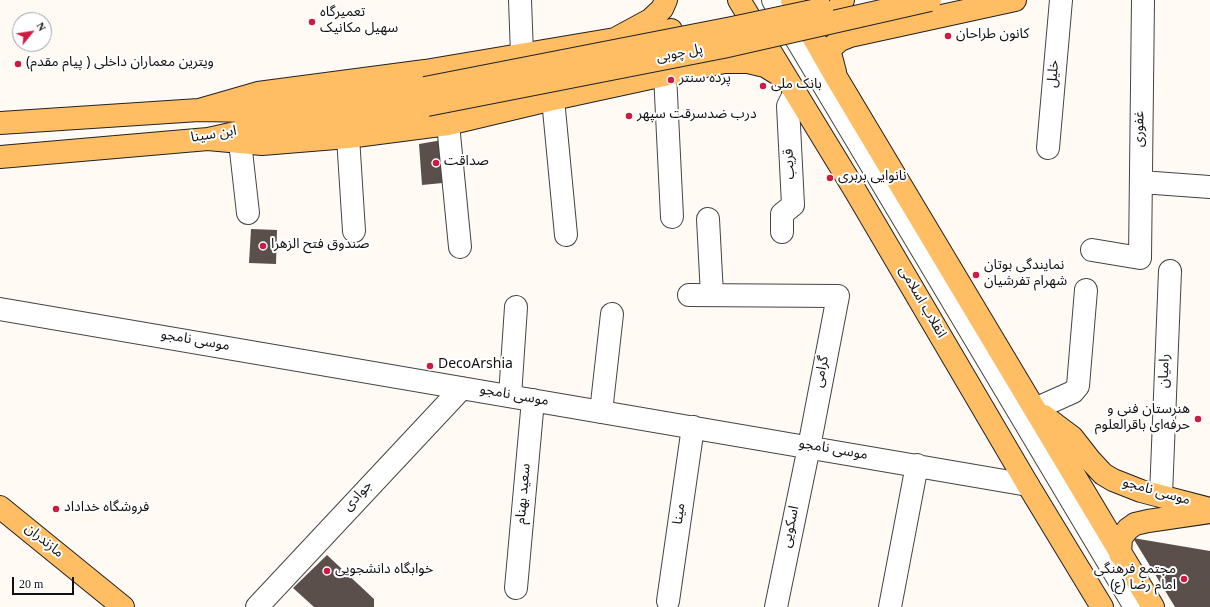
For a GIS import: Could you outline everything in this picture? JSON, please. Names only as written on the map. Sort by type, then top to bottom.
[{"type":"main road","points":[[615,39],[650,20],[662,9],[666,0]]},
{"type":"main road","name":"انقلاب اسلامی","points":[[739,0],[856,192],[1102,607]]},
{"type":"main road","points":[[792,0],[836,77],[1153,607]]},
{"type":"main road","points":[[843,0],[838,9],[841,24],[850,30],[882,30]]},
{"type":"main road","name":"پل چوبی","points":[[426,96],[864,0]]},
{"type":"main road","name":"پل چوبی","points":[[426,96],[724,47],[930,0]]},
{"type":"main road","points":[[836,77],[830,53],[832,47],[840,40],[850,36],[1016,0]]},
{"type":"main road","points":[[199,110],[258,93],[425,71],[733,20],[745,24],[752,34],[751,44],[744,53],[724,62]]},
{"type":"main road","points":[[208,139],[262,144],[348,137],[448,124],[553,99],[724,62],[748,62],[765,66],[792,86]]},
{"type":"main road","name":"ابن سینا","points":[[0,123],[199,110],[254,111],[366,98],[426,96]]},
{"type":"main road","name":"ابن سینا","points":[[0,157],[208,139],[249,130],[384,112],[426,96]]},
{"type":"main road","name":"موسی نامجو","points":[[1035,409],[1072,437],[1103,474],[1124,485],[1141,491],[1210,508]]},
{"type":"main road","name":"مازندران","points":[[0,507],[123,607]]},
{"type":"main road","name":"موسی نامجو","points":[[1120,554],[1121,538],[1135,524],[1210,512]]},
{"type":"street","points":[[520,0],[522,54]]},
{"type":"street","points":[[760,0],[1120,607]]},
{"type":"street","points":[[773,0],[1135,607]]},
{"type":"street","name":"خلیل","points":[[1048,148],[1061,0]]},
{"type":"street","name":"غفوری","points":[[1092,250],[1140,258],[1143,0]]},
{"type":"street","points":[[665,74],[672,217]]},
{"type":"street","name":"قریب","points":[[782,232],[782,214],[793,206],[788,106],[792,86]]},
{"type":"street","points":[[553,99],[566,235]]},
{"type":"street","points":[[448,124],[460,247]]},
{"type":"street","points":[[348,137],[354,231]]},
{"type":"street","points":[[240,142],[248,213]]},
{"type":"street","points":[[1141,182],[1210,186]]},
{"type":"street","points":[[689,295],[712,296],[708,219]]},
{"type":"street","name":"رامیان","points":[[1161,495],[1170,271]]},
{"type":"street","points":[[1035,409],[1073,392],[1078,386],[1086,290]]},
{"type":"street","name":"گرامی","points":[[712,296],[838,296],[809,447]]},
{"type":"street","points":[[510,396],[516,307]]},
{"type":"street","name":"موسی نامجو","points":[[0,309],[1028,484]]},
{"type":"street","points":[[601,412],[612,314]]},
{"type":"street","name":"جوادی","points":[[257,607],[462,388]]},
{"type":"street","name":"سعید بهنام","points":[[516,588],[533,400]]},
{"type":"street","name":"مینا","points":[[668,600],[694,428]]},
{"type":"street","name":"اسکویی","points":[[776,607],[809,447]]},
{"type":"street","points":[[890,607],[917,466]]},
{"type":"building","name":"صداقت","points":[[448,139],[453,182],[422,185],[419,144]]},
{"type":"building","name":"صندوق فتح الزهرا","points":[[251,229],[277,230],[276,264],[249,263]]},
{"type":"building","name":"مجتمع فرهنگی امام رضا (ع)","points":[[1133,538],[1210,551],[1210,607],[1175,607]]},
{"type":"building","name":"خوابگاه دانشجویی","points":[[327,555],[374,599],[374,607],[314,607],[293,588]]},
{"type":"place","name":"تعمیرگاه سهیل مکانیک","points":[[312,22]]},
{"type":"place","name":"کانون طراحان","points":[[948,36]]},
{"type":"place","name":"ویترین معماران داخلی ( پیام مقدم)","points":[[18,64]]},
{"type":"place","name":"پرده سنتر","points":[[671,80]]},
{"type":"place","name":"بانک ملی","points":[[763,86]]},
{"type":"place","name":"درب ضدسرقت سپهر","points":[[629,116]]},
{"type":"place","name":"صداقت","points":[[436,163]]},
{"type":"place","name":"نانوایی بربری","points":[[830,178]]},
{"type":"place","name":"صندوق فتح الزهرا","points":[[263,246]]},
{"type":"place","name":"نمایندگی بوتان شهرام تفرشیان","points":[[976,275]]},
{"type":"place","name":"DecoArshia","points":[[430,366]]},
{"type":"place","name":"هنرستان فنی و حرفه‌ای باقرالعلوم","points":[[1198,419]]},
{"type":"place","name":"فروشگاه خداداد","points":[[56,509]]},
{"type":"place","name":"خوابگاه دانشجویی","points":[[327,571]]},
{"type":"place","name":"مجتمع فرهنگی امام رضا (ع)","points":[[1184,579]]}]
